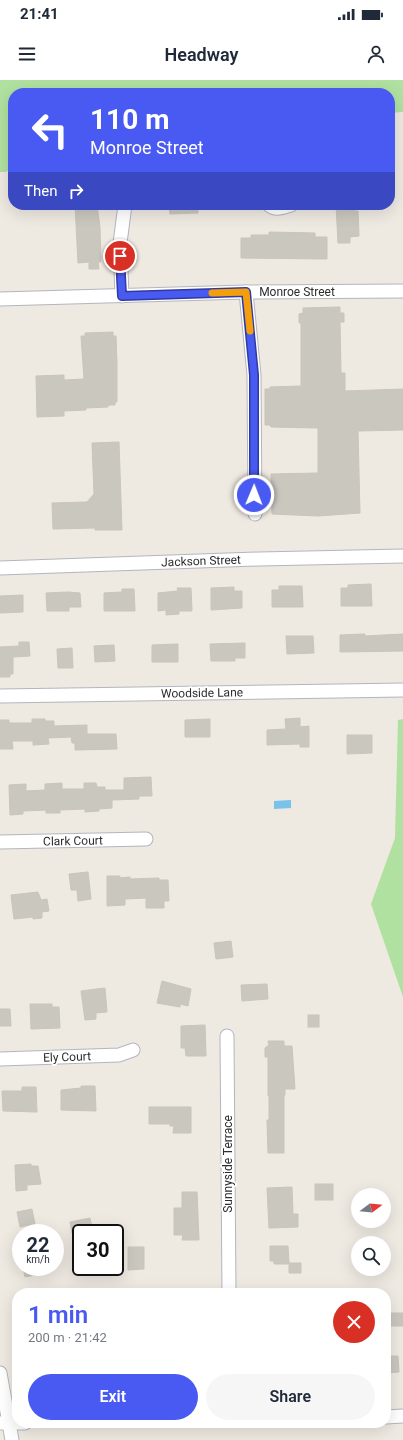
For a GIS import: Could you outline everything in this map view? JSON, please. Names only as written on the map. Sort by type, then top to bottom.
[{"type":"street","points":[[122,296],[120,243],[124,210]]},
{"type":"street","name":"Monroe Street","points":[[0,299],[246,292],[403,291]]},
{"type":"street","points":[[246,292],[254,375],[255,514]]},
{"type":"street","name":"Jackson Street","points":[[0,568],[259,559],[403,556]]},
{"type":"street","name":"Woodside Lane","points":[[0,696],[403,690]]},
{"type":"street","name":"Clark Court","points":[[0,842],[146,839]]},
{"type":"street","name":"Sunnyside Terrace","points":[[227,1036],[229,1288]]},
{"type":"street","name":"Ely Court","points":[[0,1059],[119,1055],[133,1050]]},
{"type":"street","points":[[0,1374],[5,1423],[12,1440]]},
{"type":"street","points":[[391,1417],[403,1416]]},
{"type":"green space","points":[[0,80],[403,80],[403,112],[395,113],[395,88],[8,88],[8,171],[0,172]]},
{"type":"green space","points":[[403,719],[403,997],[371,904],[395,838],[398,720]]},
{"type":"water","points":[[291,800],[291,808],[274,809],[274,801]]},
{"type":"building","points":[[75,210],[98,210],[100,227],[101,262],[98,262],[99,269],[89,269],[89,262],[78,263]]},
{"type":"building","points":[[170,210],[198,210],[198,213],[170,214]]},
{"type":"building","points":[[336,210],[358,211],[359,236],[350,237],[350,243],[338,243]]},
{"type":"building","points":[[269,232],[315,233],[315,237],[327,237],[327,259],[241,258],[241,238],[251,238],[251,235],[269,235]]},
{"type":"building","points":[[340,307],[340,313],[344,313],[344,322],[340,322],[341,373],[345,373],[345,391],[403,389],[403,430],[358,431],[360,513],[318,516],[272,514],[271,474],[318,473],[318,428],[271,427],[270,425],[265,425],[265,389],[270,389],[270,387],[301,386],[301,323],[299,323],[299,314],[303,313],[303,308]]},
{"type":"building","points":[[113,332],[113,336],[116,336],[117,363],[117,402],[115,402],[115,405],[108,405],[108,407],[86,408],[86,410],[64,411],[64,416],[37,417],[36,376],[64,375],[64,380],[84,379],[81,336],[85,336],[85,333]]},
{"type":"building","points":[[119,442],[122,530],[95,530],[95,528],[53,529],[52,503],[87,502],[94,494],[92,443]]},
{"type":"building","points":[[371,584],[372,606],[341,606],[341,588],[348,588],[348,585]]},
{"type":"building","points":[[279,586],[302,586],[303,607],[272,607],[272,590],[279,590]]},
{"type":"building","points":[[234,587],[234,591],[242,591],[242,608],[211,610],[211,588]]},
{"type":"building","points":[[177,588],[191,588],[192,611],[179,611],[179,614],[166,615],[166,610],[158,611],[158,593],[178,591]]},
{"type":"building","points":[[122,589],[134,589],[135,611],[104,611],[104,593],[122,592]]},
{"type":"building","points":[[46,593],[80,593],[81,607],[69,607],[69,611],[47,611]]},
{"type":"building","points":[[23,595],[23,612],[0,613],[0,596]]},
{"type":"building","points":[[365,634],[365,636],[403,634],[403,651],[340,652],[340,635]]},
{"type":"building","points":[[286,636],[313,636],[314,653],[287,654]]},
{"type":"building","points":[[19,642],[29,642],[30,656],[13,657],[13,674],[10,674],[10,677],[0,677],[0,647],[19,646]]},
{"type":"building","points":[[245,643],[245,658],[235,658],[235,661],[211,661],[210,644]]},
{"type":"building","points":[[178,644],[178,662],[152,662],[152,645]]},
{"type":"building","points":[[114,645],[115,661],[95,662],[94,646]]},
{"type":"building","points":[[72,648],[73,668],[58,668],[57,649]]},
{"type":"building","points":[[300,718],[300,727],[309,726],[309,747],[300,747],[300,744],[267,745],[267,730],[286,729],[285,719]]},
{"type":"building","points":[[32,719],[54,721],[54,726],[87,725],[87,734],[116,734],[117,749],[75,750],[75,743],[72,743],[71,737],[48,738],[49,744],[33,745],[33,741],[12,741],[13,749],[0,749],[0,720],[9,720],[9,723],[32,723]]},
{"type":"building","points":[[210,719],[210,737],[185,737],[185,720]]},
{"type":"building","points":[[347,735],[372,735],[372,753],[347,754]]},
{"type":"building","points":[[151,777],[152,796],[139,796],[139,799],[112,800],[112,808],[85,812],[85,809],[60,810],[60,813],[46,813],[46,810],[23,811],[23,814],[10,815],[9,785],[26,784],[26,791],[45,790],[45,784],[62,783],[62,789],[84,789],[84,783],[96,783],[97,787],[105,787],[105,790],[124,790],[124,778]]},
{"type":"building","points":[[88,872],[91,899],[78,901],[77,890],[71,890],[69,874]]},
{"type":"building","points":[[107,876],[120,876],[120,878],[130,877],[130,879],[159,878],[159,880],[168,880],[169,901],[164,901],[164,908],[146,908],[146,898],[125,899],[125,905],[107,906]]},
{"type":"building","points":[[38,892],[41,900],[47,899],[49,911],[42,912],[42,918],[33,919],[33,917],[14,919],[11,895]]},
{"type":"building","points":[[231,941],[233,957],[216,959],[214,943]]},
{"type":"building","points":[[162,981],[191,989],[188,1006],[180,1004],[180,1007],[157,1003]]},
{"type":"building","points":[[267,984],[268,999],[242,1001],[241,985]]},
{"type":"building","points":[[105,988],[107,1012],[96,1013],[96,1019],[85,1020],[81,991]]},
{"type":"building","points":[[30,1004],[52,1004],[52,1007],[59,1007],[60,1028],[31,1029]]},
{"type":"building","points":[[0,1009],[10,1009],[11,1026],[0,1026]]},
{"type":"building","points":[[308,1015],[319,1015],[319,1027],[308,1027]]},
{"type":"building","points":[[205,1025],[206,1056],[186,1056],[185,1048],[181,1048],[181,1026]]},
{"type":"building","points":[[268,1041],[284,1041],[284,1046],[292,1046],[295,1089],[285,1089],[284,1153],[268,1153],[268,1057],[265,1057],[265,1048],[269,1045]]},
{"type":"building","points":[[81,1086],[95,1086],[96,1111],[61,1110],[61,1090],[81,1088]]},
{"type":"building","points":[[22,1087],[36,1087],[37,1112],[3,1111],[2,1091],[22,1091]]},
{"type":"building","points":[[149,1107],[191,1107],[191,1133],[173,1133],[174,1126],[170,1126],[170,1124],[149,1124]]},
{"type":"building","points":[[31,1164],[31,1166],[38,1166],[41,1184],[27,1185],[27,1190],[16,1191],[15,1165]]},
{"type":"building","points":[[315,1184],[333,1184],[333,1200],[315,1200]]},
{"type":"building","points":[[292,1187],[293,1214],[298,1214],[298,1227],[269,1228],[267,1188]]},
{"type":"building","points":[[182,1192],[197,1192],[199,1240],[182,1240],[183,1235],[174,1235],[174,1208],[182,1208]]},
{"type":"building","points":[[32,1209],[35,1224],[19,1224],[17,1212]]},
{"type":"building","points":[[90,1218],[91,1224],[72,1224],[72,1233],[70,1222]]},
{"type":"building","points":[[270,1246],[288,1246],[289,1263],[301,1263],[301,1273],[289,1273],[289,1264],[274,1264],[274,1261],[270,1261]]},
{"type":"building","points":[[128,1247],[144,1247],[144,1269],[128,1270]]},
{"type":"building","points":[[391,1313],[403,1313],[403,1326],[391,1326]]},
{"type":"building","points":[[391,1356],[398,1356],[399,1372],[391,1373]]},
{"type":"slow traffic","points":[[212,293],[246,292],[250,331]]},
{"type":"route","points":[[120,256],[122,296],[246,292],[254,375],[254,495]]}]
